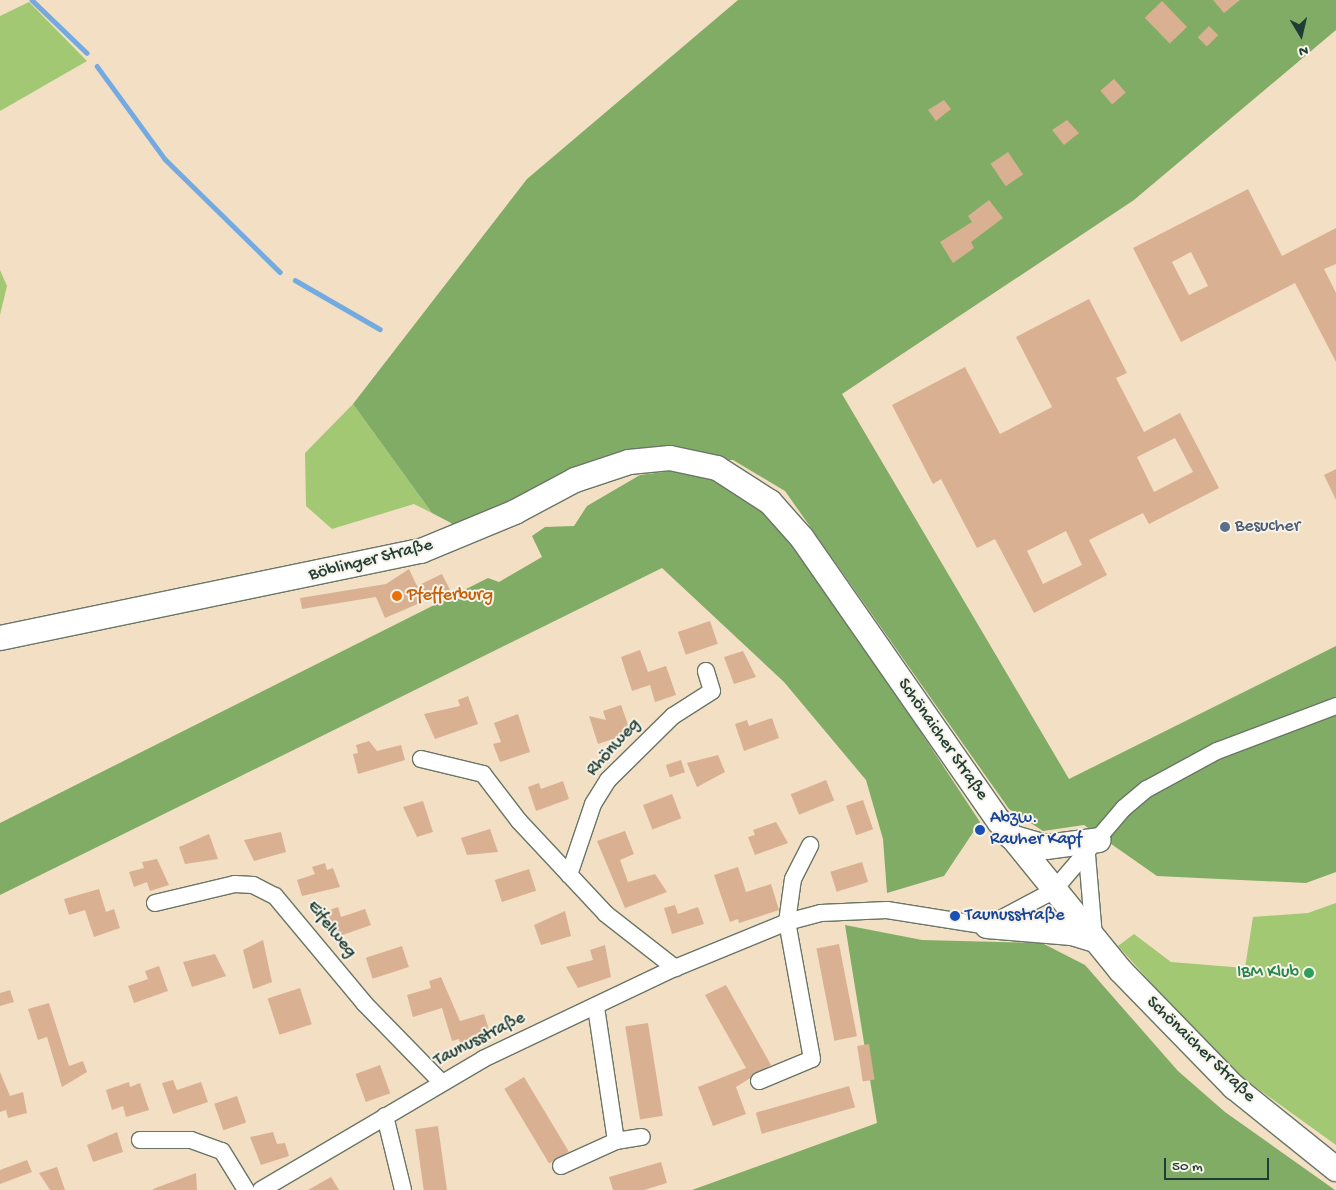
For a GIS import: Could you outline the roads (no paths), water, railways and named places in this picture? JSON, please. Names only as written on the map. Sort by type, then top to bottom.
[{"type":"main road","name":"Böblinger Straße","points":[[0,638],[421,551],[515,512],[575,480],[629,462],[670,458],[722,466]]},
{"type":"main road","name":"Schönaicher Straße","points":[[722,466],[770,502],[802,538],[1011,837],[1094,940],[1234,1087],[1336,1169]]},
{"type":"main road","points":[[1011,837],[1046,846],[1093,847]]},
{"type":"main road","points":[[987,926],[1072,933],[1094,940]]},
{"type":"street","name":"Rhönweg","points":[[569,875],[593,804],[608,780],[673,716],[712,691],[706,671]]},
{"type":"street","points":[[987,926],[1053,891],[1093,847],[1124,808],[1182,768],[1336,706]]},
{"type":"street","points":[[421,759],[483,774],[569,875],[606,914],[675,968]]},
{"type":"street","points":[[759,1081],[812,1059],[787,922],[792,879],[810,845]]},
{"type":"street","points":[[1093,847],[1094,940]]},
{"type":"street","name":"Eifelweg","points":[[155,903],[235,884],[253,885],[275,896],[364,1003],[441,1082]]},
{"type":"street","name":"Taunusstraße","points":[[261,1190],[441,1082],[675,968],[787,922],[821,913],[887,910],[987,926]]},
{"type":"street","points":[[596,1006],[616,1141]]},
{"type":"street","points":[[385,1116],[403,1190]]},
{"type":"street","points":[[561,1166],[616,1141],[642,1137]]},
{"type":"street","points":[[140,1140],[191,1140],[222,1151],[246,1190]]},
{"type":"waterway","points":[[32,0],[87,53]]},
{"type":"waterway","points":[[97,66],[165,159],[280,272]]},
{"type":"waterway","points":[[295,280],[380,329]]},
{"type":"place","name":"Besucher","points":[[1225,527]]},
{"type":"place","name":"Pfefferburg","points":[[397,596]]},
{"type":"place","name":"Abzw. Rauher Kapf","points":[[980,830]]},
{"type":"place","name":"Taunusstraße","points":[[955,916]]},
{"type":"place","name":"IBM Klub","points":[[1309,973]]}]
